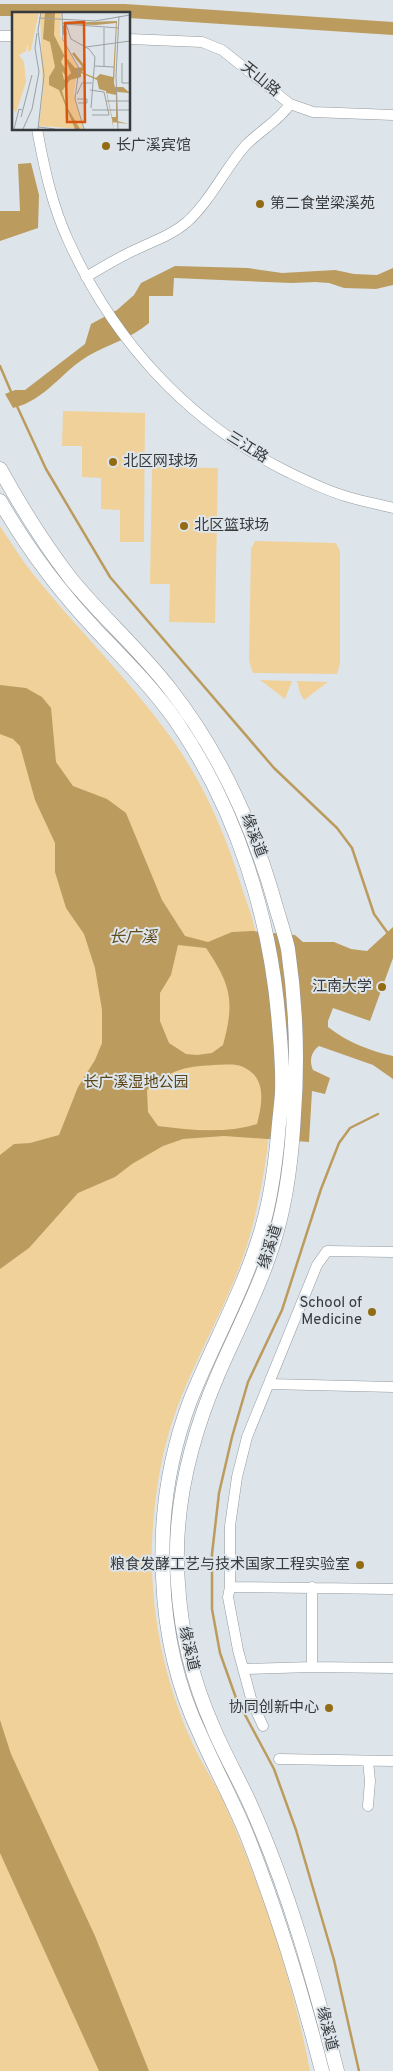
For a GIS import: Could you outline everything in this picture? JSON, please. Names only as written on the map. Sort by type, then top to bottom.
[{"type":"main road","name":"缘溪道","points":[[0,469],[20,505],[72,580],[148,661],[190,716],[210,746],[227,775],[253,836],[287,944],[298,1065],[292,1148],[284,1204],[261,1278],[218,1374],[194,1438],[180,1506],[177,1546],[178,1583],[189,1661],[213,1727],[250,1805],[289,1904],[313,1977],[337,2071]]},
{"type":"main road","name":"缘溪道","points":[[0,501],[62,592],[136,670],[176,721],[200,760],[232,824],[260,907],[276,978],[282,1090],[272,1188],[255,1254],[204,1368],[178,1439],[169,1474],[165,1506],[162,1570],[168,1626],[179,1679],[198,1731],[238,1814],[275,1913],[296,1972],[322,2071]]},
{"type":"street","name":"天山路","points":[[130,39],[202,42],[222,50],[290,104],[313,112],[393,115]]},
{"type":"street","points":[[37,130],[50,192],[68,240],[86,277],[119,258],[156,242],[186,224],[213,192],[236,156],[251,140],[284,113],[290,104]]},
{"type":"street","name":"三江路","points":[[86,277],[104,308],[129,344],[157,376],[190,408],[226,436],[265,460],[307,481],[345,496],[393,508]]},
{"type":"street","points":[[263,1726],[252,1702],[243,1669],[228,1597],[230,1587],[230,1526],[237,1477],[246,1437],[317,1265],[327,1251],[393,1252]]},
{"type":"street","points":[[269,1384],[393,1387]]},
{"type":"street","points":[[230,1587],[393,1589]]},
{"type":"street","points":[[312,1587],[312,1667]]},
{"type":"street","points":[[243,1669],[312,1667],[393,1668]]},
{"type":"street","points":[[279,1759],[393,1761]]},
{"type":"street","points":[[368,1761],[370,1781],[368,1806]]},
{"type":"green space","name":"北区网球场","points":[[63,411],[145,413],[144,542],[120,542],[120,510],[101,509],[101,478],[82,477],[82,446],[62,446]]},
{"type":"green space","name":"北区篮球场","points":[[152,467],[218,468],[215,623],[169,622],[170,584],[150,584]]},
{"type":"green space","name":"长广溪湿地公园","points":[[0,526],[33,574],[137,694],[181,752],[202,788],[220,826],[235,865],[256,934],[272,1075],[270,1124],[265,1164],[258,1203],[240,1267],[186,1386],[168,1436],[159,1475],[155,1504],[152,1544],[153,1594],[166,1669],[173,1693],[191,1740],[218,1790],[240,1839],[276,1937],[295,2004],[310,2071],[0,2071]]},
{"type":"green space","points":[[255,541],[336,543],[340,551],[340,663],[337,674],[253,673],[249,661],[251,549]]},
{"type":"green space","points":[[260,680],[292,681],[285,699]]},
{"type":"green space","points":[[297,681],[328,682],[304,700]]},
{"type":"water","points":[[0,4],[125,4],[393,22],[393,35],[130,18],[130,12],[12,12],[12,16],[0,16]]},
{"type":"water","points":[[31,163],[39,195],[38,228],[0,241],[0,211],[20,211],[18,164]]},
{"type":"water","points":[[175,266],[248,268],[282,273],[335,270],[354,274],[377,275],[393,268],[393,285],[376,289],[344,288],[329,283],[315,282],[292,283],[174,278],[173,296],[149,296],[149,323],[142,329],[78,362],[35,399],[13,408],[5,394],[15,390],[25,390],[85,344],[91,324],[117,310],[134,295],[141,283]]},
{"type":"water","name":"长广溪","points":[[0,685],[26,688],[42,697],[51,708],[56,762],[73,786],[107,799],[126,813],[162,900],[185,936],[208,942],[232,932],[252,931],[295,935],[303,942],[334,942],[351,949],[367,951],[393,927],[393,958],[370,1021],[333,1008],[328,1021],[328,1027],[359,1045],[393,1056],[393,1079],[373,1065],[319,1046],[316,1048],[311,1060],[313,1070],[330,1078],[325,1094],[312,1091],[309,1142],[224,1136],[183,1139],[163,1146],[132,1164],[115,1177],[78,1193],[29,1248],[0,1269],[0,1155],[14,1144],[30,1143],[59,1135],[78,1087],[95,1060],[102,1043],[102,1010],[95,968],[84,934],[66,908],[55,872],[55,843],[35,800],[20,746],[13,739],[0,734]],"holes":[[[178,945],[206,948],[226,983],[229,1005],[227,1030],[223,1045],[212,1053],[186,1054],[169,1043],[160,1021],[160,993],[171,975]],[[214,1065],[242,1066],[257,1079],[261,1093],[257,1124],[221,1130],[195,1130],[158,1126],[148,1112],[147,1090],[178,1070]]]},
{"type":"water","points":[[0,1720],[11,1754],[95,1936],[149,2071],[99,2071],[0,1853]]},
{"type":"waterway","points":[[0,366],[12,394]]},
{"type":"waterway","points":[[16,404],[46,469],[110,577],[274,768],[337,828],[352,848],[374,914],[387,932]]},
{"type":"waterway","points":[[359,2071],[334,1960],[296,1830],[274,1769],[236,1698],[220,1653],[212,1609],[212,1554],[219,1493],[232,1437],[248,1382],[282,1310],[321,1189],[339,1143],[350,1128],[378,1114]]},
{"type":"place","name":"长广溪宾馆","points":[[106,146]]},
{"type":"place","name":"第二食堂梁溪苑","points":[[260,204]]},
{"type":"place","name":"北区网球场","points":[[113,462]]},
{"type":"place","name":"北区篮球场","points":[[184,526]]},
{"type":"place","name":"江南大学","points":[[382,987]]},
{"type":"place","name":"School of Medicine","points":[[372,1312]]},
{"type":"place","name":"粮食发酵工艺与技术国家工程实验室","points":[[360,1565]]},
{"type":"place","name":"协同创新中心","points":[[329,1708]]}]
